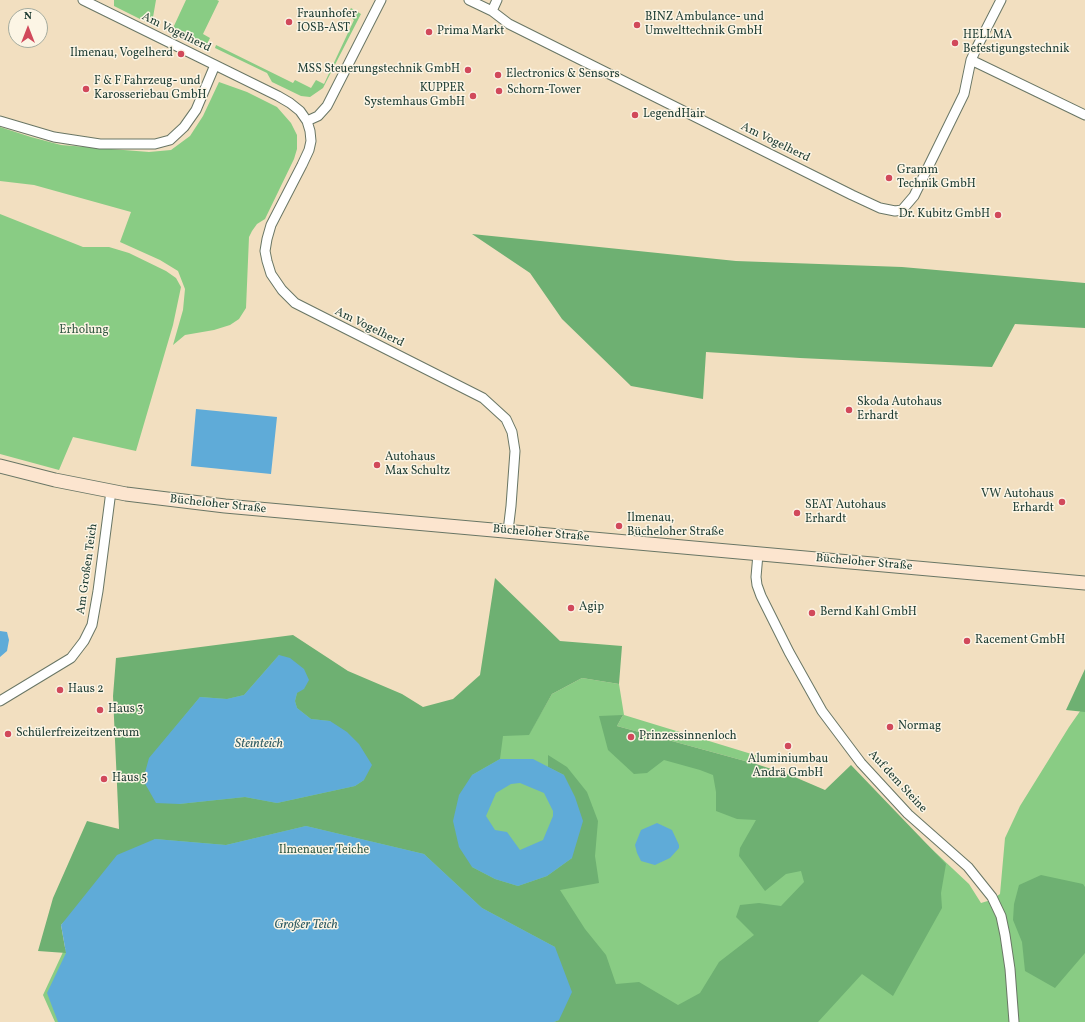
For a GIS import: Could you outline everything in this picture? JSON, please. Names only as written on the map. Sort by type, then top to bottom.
[{"type":"main road","name":"Bücheloher Straße","points":[[0,466],[55,480],[111,491],[225,506],[1085,583]]},
{"type":"street","name":"Am Vogelherd","points":[[83,0],[290,103],[300,111],[307,121],[311,140],[309,150],[274,220],[267,239],[265,251],[275,282],[295,303],[483,398],[506,418],[512,432],[515,451],[508,531]]},
{"type":"street","points":[[307,121],[318,116],[327,106],[381,0]]},
{"type":"street","name":"Am Vogelherd","points":[[469,0],[492,11],[509,24],[852,195],[887,210],[895,211],[902,210],[914,196],[964,94],[971,60],[1001,0]]},
{"type":"street","points":[[492,11],[497,0]]},
{"type":"street","points":[[971,60],[1085,115]]},
{"type":"street","name":"Am Vogelherd","points":[[0,121],[54,138],[100,144],[155,144],[170,140],[184,127],[196,110],[215,65]]},
{"type":"street","name":"Am Großen Teich","points":[[0,701],[71,658],[84,641],[92,625],[95,611],[111,491]]},
{"type":"street","name":"Auf dem Steine","points":[[758,554],[756,576],[757,586],[761,596],[789,652],[822,711],[866,769],[908,814],[968,867],[992,897],[1001,916],[1005,935],[1010,969],[1014,1022]]},
{"type":"green space","points":[[114,0],[156,0],[152,23],[146,22],[114,6]]},
{"type":"green space","points":[[186,0],[219,1],[203,34],[210,38],[207,44],[173,28]]},
{"type":"green space","points":[[351,8],[361,14],[323,88],[310,97],[301,96],[272,82],[267,73],[215,48],[216,45],[293,83],[295,80],[311,88],[316,80],[324,84],[354,20],[348,13]]},
{"type":"green space","points":[[219,82],[247,92],[277,107],[291,123],[297,135],[297,149],[294,159],[265,219],[257,224],[249,237],[246,308],[239,319],[230,325],[214,330],[185,335],[173,345],[183,310],[185,289],[178,271],[160,260],[120,242],[131,212],[34,185],[0,181],[0,127],[61,145],[149,152],[171,150],[190,136],[203,116]]},
{"type":"green space","name":"Erholung","points":[[0,214],[83,247],[109,247],[129,253],[166,271],[176,278],[181,287],[173,325],[136,451],[73,437],[59,470],[0,454]]},
{"type":"green space","points":[[472,234],[736,261],[902,267],[1085,283],[1085,328],[1015,324],[992,367],[706,352],[703,399],[631,386],[562,319],[530,273]]},
{"type":"green space","points":[[495,578],[560,641],[622,646],[619,684],[582,678],[552,694],[529,735],[503,736],[500,759],[472,775],[472,867],[495,879],[518,886],[547,876],[572,858],[564,775],[548,767],[548,755],[567,767],[587,792],[598,821],[595,856],[599,883],[560,890],[585,929],[606,955],[616,984],[639,982],[678,1005],[700,993],[719,962],[754,935],[736,917],[740,905],[759,903],[781,906],[804,882],[801,871],[786,874],[765,891],[739,856],[740,848],[756,820],[737,819],[716,811],[716,792],[713,775],[664,760],[647,773],[634,774],[608,750],[599,716],[623,715],[617,726],[756,764],[790,775],[825,790],[851,765],[946,864],[941,893],[942,908],[893,996],[862,974],[818,1022],[554,1022],[559,1020],[555,947],[482,908],[424,854],[306,826],[226,845],[155,839],[61,925],[66,953],[38,951],[53,898],[87,821],[119,829],[113,696],[116,658],[293,635],[348,671],[402,694],[423,707],[453,699],[480,675]],"holes":[[[279,655],[297,693],[295,701],[297,708],[311,719],[330,721],[364,780],[355,786],[277,803],[245,797],[179,804],[150,758],[200,697],[227,699],[244,695]]]},
{"type":"green space","name":"Ilmenauer Teiche","points":[[294,639],[347,672],[422,711],[530,732],[552,694],[582,678],[619,684],[624,715],[758,756],[756,764],[617,726],[623,715],[603,731],[904,823],[969,884],[981,903],[991,900],[1000,894],[1005,838],[1020,806],[1085,704],[1085,1022],[55,1022],[43,995],[63,952],[154,836],[119,660]]},
{"type":"green space","points":[[1085,669],[1085,712],[1066,710]]},
{"type":"green space","points":[[1041,875],[1083,884],[1085,887],[1085,953],[1055,988],[1025,971],[1022,942],[1013,920],[1014,904],[1019,885]]},
{"type":"water","points":[[196,409],[277,417],[271,474],[191,466]]},
{"type":"water","points":[[0,631],[7,632],[9,640],[7,651],[0,657]]},
{"type":"water","name":"Steinteich","points":[[279,655],[290,658],[304,669],[309,680],[304,689],[297,693],[295,701],[297,708],[311,719],[330,721],[347,732],[359,744],[372,765],[364,780],[355,786],[277,803],[245,797],[179,804],[156,803],[143,780],[149,758],[200,697],[227,699],[244,695]]},
{"type":"water","points":[[500,759],[533,759],[564,775],[575,797],[583,821],[572,858],[547,876],[518,886],[495,879],[472,867],[459,847],[453,821],[459,795],[472,775]],"holes":[[[520,783],[544,793],[553,811],[553,816],[543,840],[520,850],[507,832],[495,830],[486,816],[496,793],[511,784]]]},
{"type":"water","points":[[657,823],[672,830],[679,848],[670,858],[655,865],[641,861],[635,845],[641,830]]},
{"type":"water","name":"Großer Teich","points":[[306,826],[424,854],[482,908],[555,947],[572,992],[559,1020],[554,1022],[58,1022],[47,993],[66,953],[61,925],[117,855],[155,839],[226,845]]},
{"type":"place","name":"Fraunhofer IOSB-AST","points":[[289,22]]},
{"type":"place","name":"BINZ Ambulance- und Umwelttechnik GmbH","points":[[637,25]]},
{"type":"place","name":"Prima Markt","points":[[429,32]]},
{"type":"place","name":"HELLMA Befestigungstechnik","points":[[955,43]]},
{"type":"place","name":"Ilmenau, Vogelherd","points":[[181,54]]},
{"type":"place","name":"MSS Steuerungstechnik GmbH","points":[[468,70]]},
{"type":"place","name":"Electronics & Sensors","points":[[498,75]]},
{"type":"place","name":"F & F Fahrzeug- und Karosseriebau GmbH","points":[[86,89]]},
{"type":"place","name":"Schorn-Tower","points":[[499,91]]},
{"type":"place","name":"KUPPER Systemhaus GmbH","points":[[473,96]]},
{"type":"place","name":"LegendHair","points":[[635,115]]},
{"type":"place","name":"Gramm Technik GmbH","points":[[889,178]]},
{"type":"place","name":"Dr. Kubitz GmbH","points":[[998,215]]},
{"type":"place","name":"Skoda Autohaus Erhardt","points":[[849,410]]},
{"type":"place","name":"Autohaus Max Schultz","points":[[377,465]]},
{"type":"place","name":"VW Autohaus Erhardt","points":[[1062,502]]},
{"type":"place","name":"SEAT Autohaus Erhardt","points":[[797,513]]},
{"type":"place","name":"Ilmenau, Bücheloher Straße","points":[[619,526]]},
{"type":"place","name":"Agip","points":[[571,608]]},
{"type":"place","name":"Bernd Kahl GmbH","points":[[812,613]]},
{"type":"place","name":"Racement GmbH","points":[[967,641]]},
{"type":"place","name":"Haus 2","points":[[60,690]]},
{"type":"place","name":"Haus 3","points":[[100,710]]},
{"type":"place","name":"Normag","points":[[890,727]]},
{"type":"place","name":"Schülerfreizeitzentrum","points":[[8,734]]},
{"type":"place","name":"Prinzessinnenloch","points":[[631,737]]},
{"type":"place","name":"Aluminiumbau Andrä GmbH","points":[[788,746]]},
{"type":"place","name":"Haus 5","points":[[104,779]]}]
